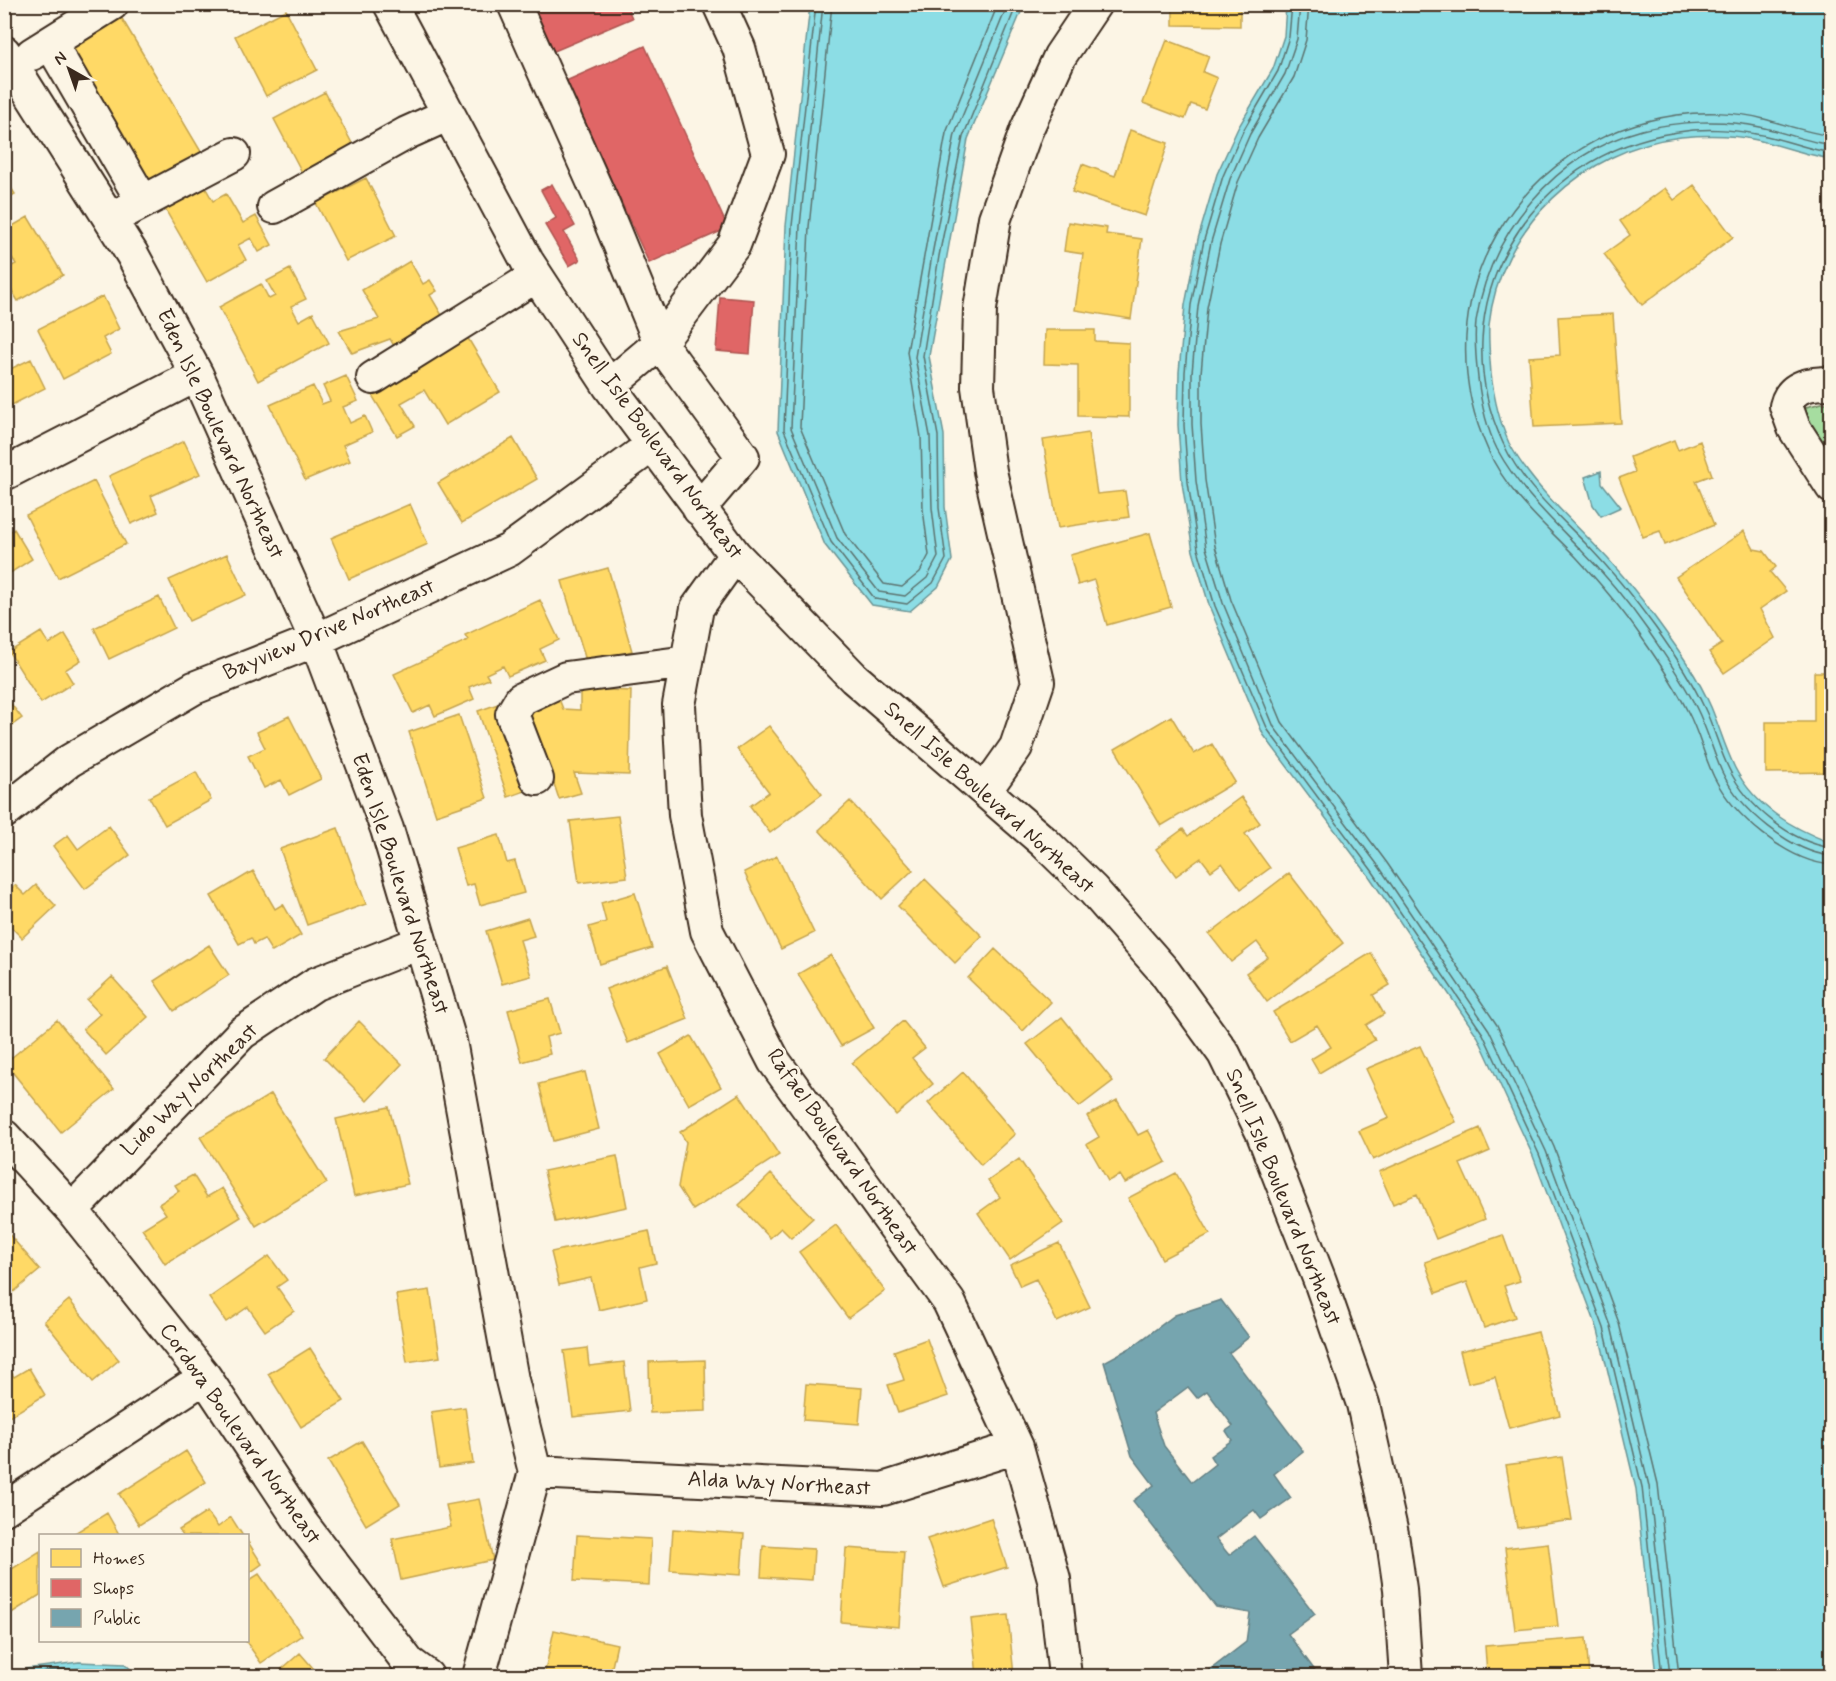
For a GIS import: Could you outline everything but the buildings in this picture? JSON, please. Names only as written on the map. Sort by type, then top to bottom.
[{"type":"street","points":[[8,59],[51,44],[112,4]]},
{"type":"street","name":"Snell Isle Boulevard Northeast","points":[[390,4],[447,115],[536,276],[651,446],[735,555],[854,678],[1044,842],[1124,923],[1197,1014],[1224,1054],[1243,1089],[1320,1281],[1362,1404],[1392,1534],[1401,1599],[1406,1677]]},
{"type":"street","points":[[514,4],[602,202],[660,343],[743,457],[699,509]]},
{"type":"street","points":[[609,386],[660,343],[734,244],[768,154],[739,48],[718,4]]},
{"type":"street","points":[[986,791],[1016,747],[1038,682],[990,471],[978,387],[980,309],[996,218],[1026,131],[1060,56],[1095,4]]},
{"type":"street","points":[[51,44],[143,202]]},
{"type":"street","name":"Eden Isle Boulevard Northeast","points":[[8,59],[110,220],[197,375],[316,640],[387,830],[450,1041],[512,1380],[535,1472],[479,1677]]},
{"type":"street","points":[[274,207],[407,133],[447,115]]},
{"type":"street","points":[[110,220],[234,154]]},
{"type":"street","points":[[373,378],[536,276]]},
{"type":"street","points":[[4,474],[197,375]]},
{"type":"street","points":[[1832,384],[1814,383],[1802,387],[1793,392],[1786,406],[1794,428],[1832,487]]},
{"type":"street","name":"Bayview Drive Northeast","points":[[4,812],[69,761],[194,688],[316,640],[509,550],[651,446]]},
{"type":"street","name":"Rafael Boulevard Northeast","points":[[735,555],[697,608],[680,705],[686,815],[707,931],[774,1061],[949,1302],[1017,1447],[1054,1579],[1065,1677]]},
{"type":"street","points":[[537,779],[512,714],[521,699],[566,678],[687,662]]},
{"type":"street","name":"Lido Way Northeast","points":[[72,1210],[242,1033],[315,984],[419,943]]},
{"type":"street","name":"Cordova Boulevard Northeast","points":[[4,1136],[72,1210],[205,1377],[303,1525],[408,1662],[427,1677]]},
{"type":"street","points":[[4,1509],[205,1377]]},
{"type":"street","name":"Alda Way Northeast","points":[[535,1472],[883,1489],[1017,1447]]},
{"type":"green space","points":[[1831,403],[1831,462],[1802,418],[1806,407]]},
{"type":"water","points":[[810,5],[1024,5],[968,139],[929,356],[944,435],[945,507],[952,560],[938,587],[910,611],[872,605],[825,545],[778,431],[786,226]]},
{"type":"water","points":[[1286,5],[1831,5],[1831,159],[1757,140],[1709,136],[1681,137],[1646,144],[1612,157],[1581,175],[1553,198],[1529,225],[1510,256],[1496,289],[1489,337],[1491,374],[1497,409],[1505,435],[1517,457],[1546,494],[1626,580],[1673,643],[1700,685],[1728,753],[1743,782],[1764,805],[1776,814],[1802,830],[1831,843],[1831,1676],[1656,1676],[1636,1489],[1598,1330],[1533,1156],[1478,1037],[1369,876],[1263,734],[1210,608],[1193,551],[1182,483],[1178,425],[1179,372],[1185,305],[1198,239],[1217,174],[1238,128],[1273,69],[1284,36]]},
{"type":"water","points":[[1601,471],[1602,483],[1621,507],[1601,516],[1593,505],[1585,477]]},
{"type":"water","points":[[79,1662],[125,1664],[138,1676],[12,1676],[26,1669]]}]
